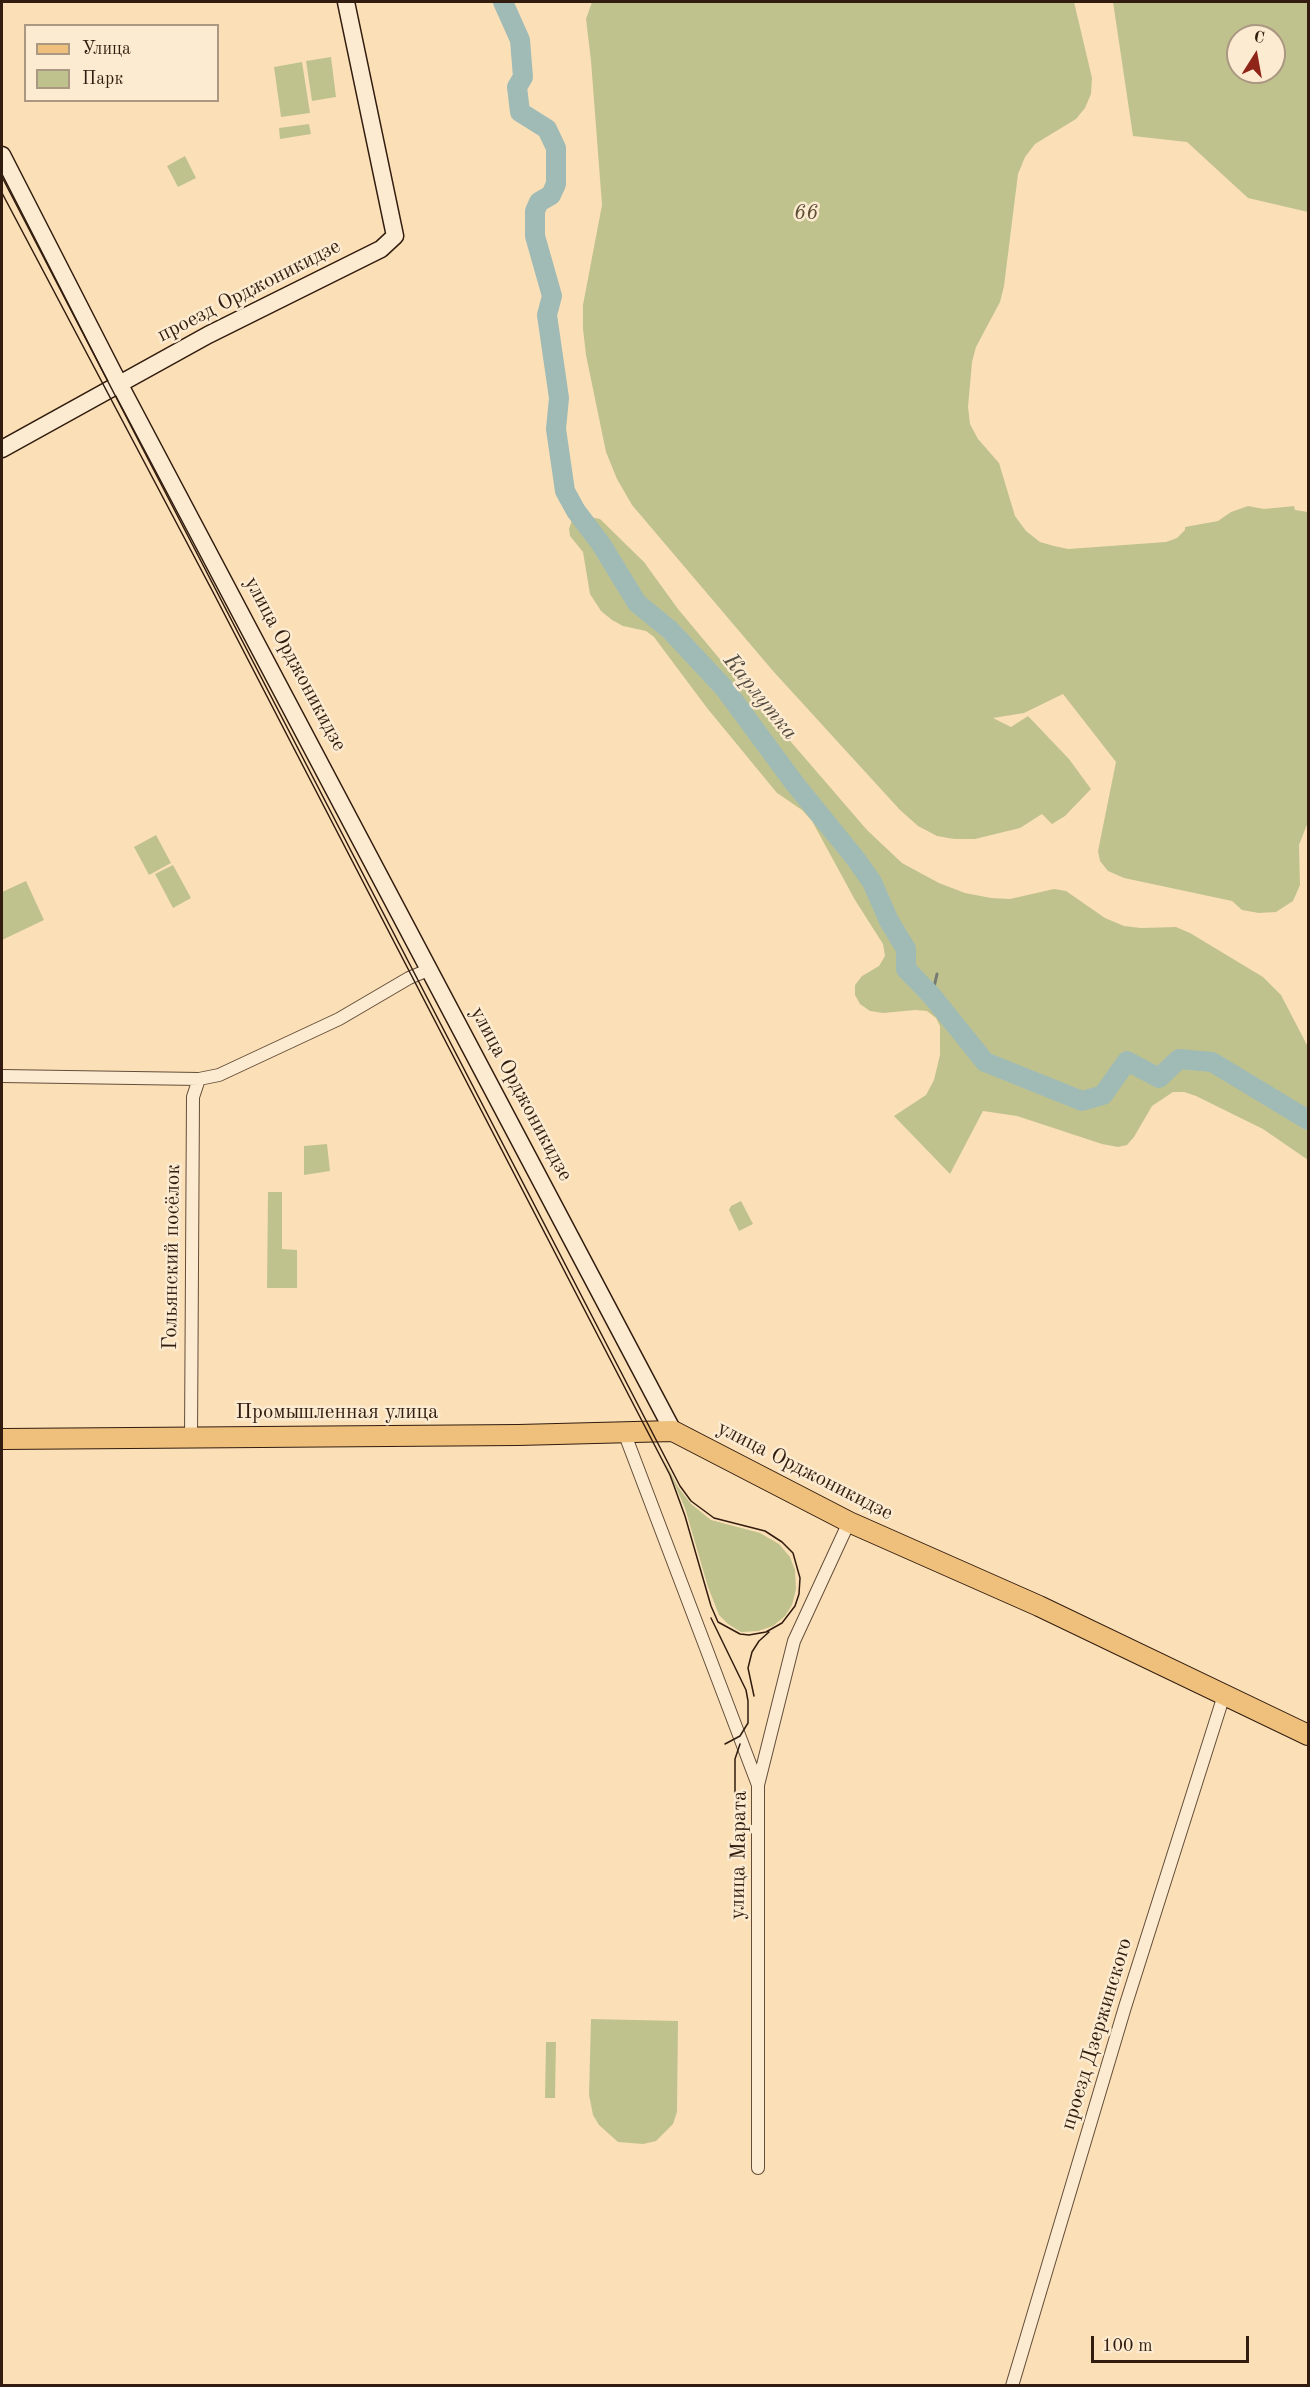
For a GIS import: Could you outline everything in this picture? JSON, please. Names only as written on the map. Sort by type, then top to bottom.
[{"type":"main road","name":"проезд Орджоникидзе","points":[[2,449],[208,335],[381,249],[395,236],[346,2]]},
{"type":"main road","name":"улица Орджоникидзе","points":[[2,155],[428,970],[673,1431],[849,1522],[1039,1606],[1308,1735]]},
{"type":"main road","name":"Промышленная улица","points":[[2,1439],[518,1435],[673,1431]]},
{"type":"street","points":[[2,1076],[199,1079],[219,1075],[339,1019],[409,978],[428,970]]},
{"type":"street","name":"Гольянский посёлок","points":[[191,1437],[193,1096],[199,1079]]},
{"type":"street","points":[[624,1432],[758,1785]]},
{"type":"street","name":"улица Марата","points":[[758,2168],[758,1785],[794,1641],[849,1522]]},
{"type":"street","name":"проезд Дзержинского","points":[[1012,2385],[1125,2007],[1224,1695]]},
{"type":"green space","name":"66","points":[[592,2],[1074,2],[1092,78],[1091,94],[1085,108],[1076,119],[1035,144],[1025,157],[1018,174],[1004,286],[1000,302],[976,347],[972,362],[968,407],[970,424],[978,439],[999,463],[1015,516],[1026,531],[1040,542],[1054,546],[1068,549],[1166,542],[1177,538],[1185,527],[1218,521],[1231,512],[1248,506],[1264,509],[1294,506],[1295,510],[1308,512],[1308,822],[1299,845],[1300,885],[1293,901],[1276,912],[1259,913],[1242,910],[1232,901],[1124,878],[1108,871],[1100,861],[1098,851],[1116,762],[1063,694],[1024,713],[993,718],[1011,727],[1028,716],[1069,759],[1091,789],[1065,816],[1052,824],[1042,814],[1020,828],[975,839],[937,836],[918,826],[900,810],[773,671],[632,505],[617,479],[606,452],[586,355],[583,329],[583,305],[602,205],[586,19]]},
{"type":"green space","points":[[1113,2],[1308,2],[1308,212],[1248,198],[1187,142],[1133,136]]},
{"type":"green space","points":[[331,57],[336,97],[312,101],[306,61]]},
{"type":"green space","points":[[302,62],[310,113],[281,117],[274,67]]},
{"type":"green space","points":[[309,124],[311,134],[280,139],[279,128]]},
{"type":"green space","points":[[185,156],[196,178],[178,187],[167,166]]},
{"type":"green space","points":[[579,515],[600,519],[644,562],[678,609],[729,670],[867,830],[902,863],[939,883],[965,893],[991,898],[1010,899],[1054,889],[1066,891],[1105,918],[1124,926],[1176,927],[1190,933],[1263,977],[1281,995],[1308,1047],[1308,1160],[1263,1129],[1196,1096],[1184,1092],[1173,1092],[1152,1106],[1127,1145],[1118,1147],[1102,1144],[1017,1116],[983,1111],[950,1174],[894,1116],[926,1095],[934,1080],[940,1055],[940,1026],[936,1018],[927,1011],[883,1013],[870,1011],[860,1004],[855,995],[855,985],[862,976],[879,966],[885,956],[883,944],[855,900],[812,821],[802,810],[777,793],[707,708],[654,637],[646,631],[623,626],[601,611],[590,594],[583,552],[570,536],[569,529],[572,520]]},
{"type":"green space","points":[[156,835],[171,863],[149,875],[134,847]]},
{"type":"green space","points":[[173,865],[191,898],[173,908],[155,874]]},
{"type":"green space","points":[[26,881],[44,920],[2,940],[2,892]]},
{"type":"green space","points":[[327,1144],[330,1171],[304,1175],[304,1146]]},
{"type":"green space","points":[[268,1192],[282,1192],[282,1249],[297,1250],[297,1288],[267,1288]]},
{"type":"green space","points":[[741,1201],[753,1224],[739,1231],[729,1210],[731,1206]]},
{"type":"green space","points":[[663,1458],[678,1487],[691,1504],[711,1520],[760,1533],[779,1544],[790,1557],[795,1570],[796,1589],[792,1605],[785,1616],[773,1626],[758,1631],[741,1632],[719,1615],[708,1587],[685,1508]]},
{"type":"green space","points":[[591,2019],[678,2021],[677,2112],[673,2124],[656,2141],[643,2144],[618,2142],[599,2125],[593,2115],[589,2095]]},
{"type":"green space","points":[[546,2042],[556,2042],[555,2098],[545,2098]]},
{"type":"waterway","name":"Карлутка","points":[[503,2],[520,40],[523,77],[517,87],[520,112],[547,129],[556,148],[556,184],[551,195],[539,202],[535,211],[535,236],[552,296],[547,315],[559,398],[556,429],[565,491],[637,603],[670,630],[725,689],[795,784],[855,858],[872,882],[889,921],[906,949],[906,969],[932,996],[985,1062],[1082,1101],[1103,1095],[1127,1061],[1159,1078],[1179,1059],[1212,1062],[1308,1120]]},
{"type":"waterway","points":[[932,996],[937,974]]},
{"type":"tram line","points":[[2,177],[680,1486],[691,1501],[714,1518],[765,1531],[782,1542],[793,1553],[800,1578],[799,1594],[795,1606],[782,1623],[766,1632],[740,1634],[718,1622],[670,1475],[214,594],[2,193]]},
{"type":"tram line","points":[[711,1618],[746,1690],[748,1701],[748,1723],[740,1736],[725,1744]]},
{"type":"tram line","points":[[754,1696],[748,1668],[752,1652],[769,1632]]},
{"type":"tram line","points":[[735,1794],[735,1759],[740,1744]]}]
